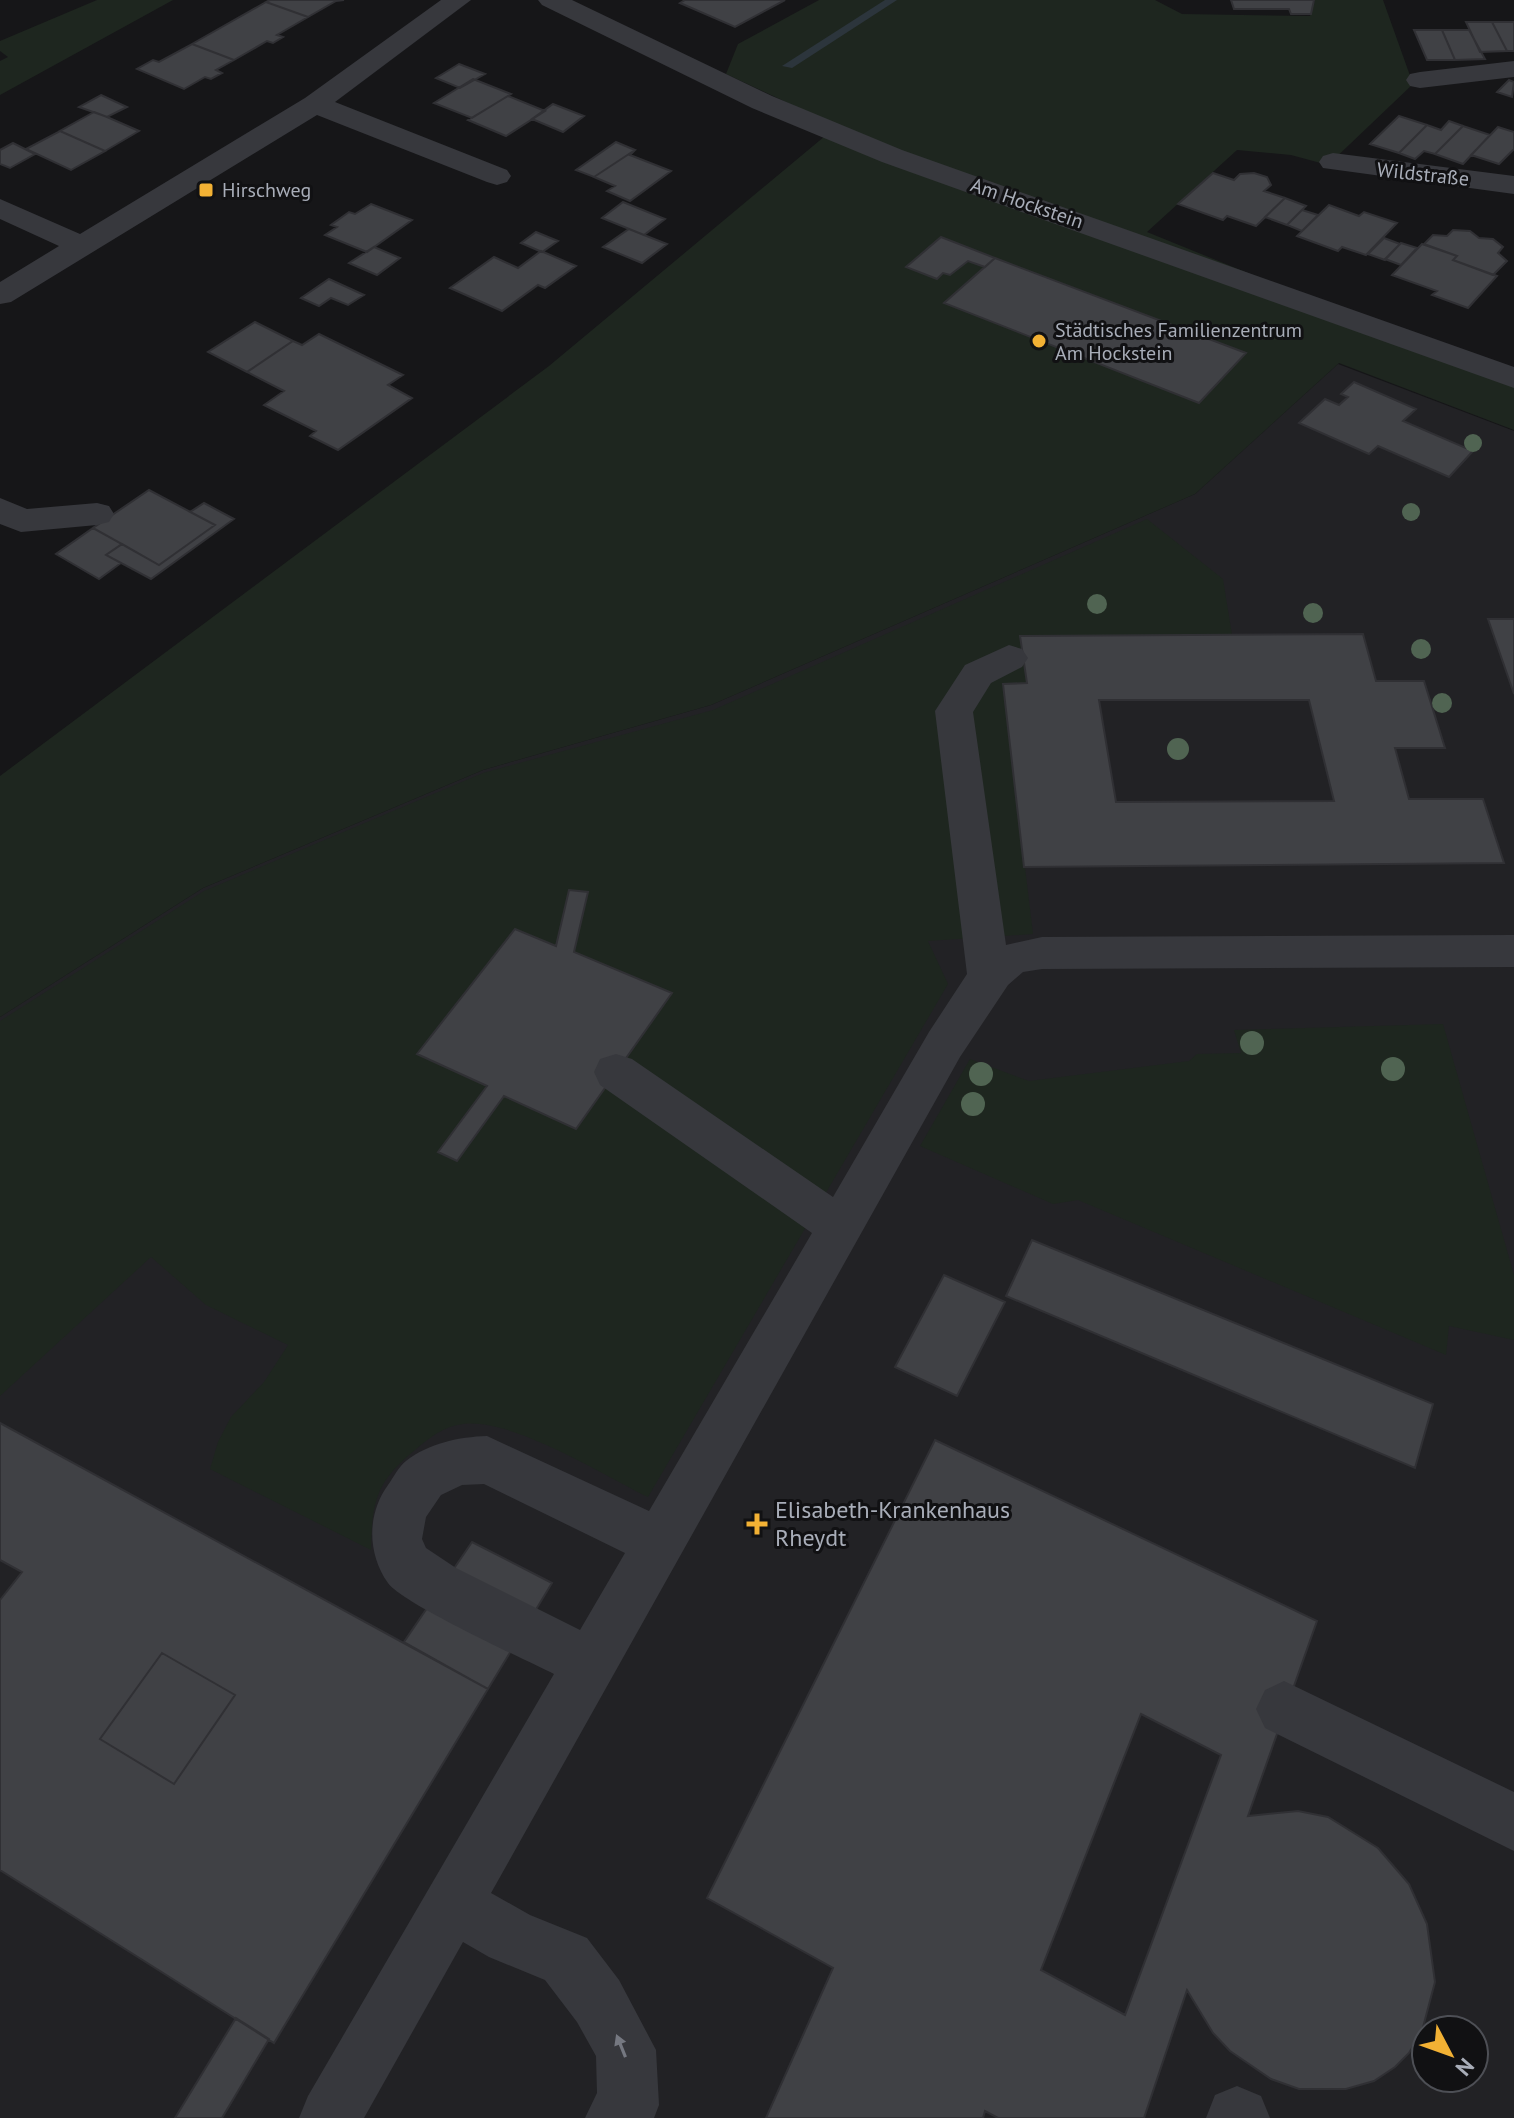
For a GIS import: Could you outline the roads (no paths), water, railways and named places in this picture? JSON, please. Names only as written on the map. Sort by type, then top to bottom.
[{"type":"street","points":[[0,295],[315,104],[458,0]]},
{"type":"street","name":"Am Hockstein","points":[[556,1],[762,102],[892,156],[1514,378]]},
{"type":"street","points":[[1420,80],[1514,69]]},
{"type":"street","points":[[315,104],[497,176]]},
{"type":"street","name":"Wildstraße","points":[[1333,162],[1514,185]]},
{"type":"street","points":[[0,208],[82,246]]},
{"type":"street","points":[[0,509],[21,521],[97,514]]},
{"type":"street","points":[[989,977],[954,711],[978,674],[1009,658]]},
{"type":"street","points":[[330,2118],[964,1013],[989,977],[1006,961],[1042,953],[1514,951]]},
{"type":"street","points":[[616,1072],[841,1228]]},
{"type":"street","points":[[591,1664],[442,1589],[407,1566],[396,1539],[401,1509],[423,1478],[458,1461],[487,1460],[660,1543]]},
{"type":"street","points":[[1284,1709],[1514,1822]]},
{"type":"street","points":[[453,1904],[510,1936],[566,1959],[598,2001],[626,2050],[628,2105],[616,2118]]},
{"type":"waterway","points":[[788,66],[892,0]]},
{"type":"place","name":"Hirschweg","points":[[206,190]]},
{"type":"place","name":"Städtisches Familienzentrum Am Hockstein","points":[[1039,341]]},
{"type":"place","name":"Elisabeth-Krankenhaus Rheydt","points":[[757,1524]]}]
